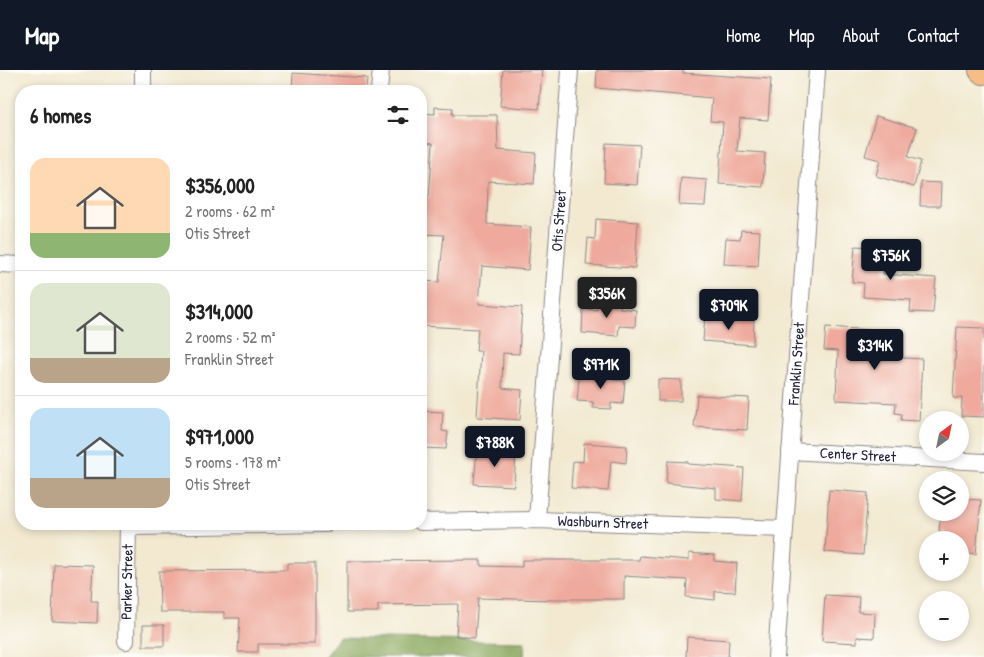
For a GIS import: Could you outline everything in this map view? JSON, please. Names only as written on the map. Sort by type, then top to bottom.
[{"type":"street","points":[[143,70],[143,85]]},
{"type":"street","points":[[380,85],[381,70]]},
{"type":"street","name":"Otis Street","points":[[537,520],[570,70]]},
{"type":"street","name":"Franklin Street","points":[[776,657],[818,70]]},
{"type":"street","points":[[0,264],[15,264]]},
{"type":"street","name":"Center Street","points":[[790,451],[984,462]]},
{"type":"street","name":"Washburn Street","points":[[427,522],[537,520],[785,529]]},
{"type":"street","name":"Parker Street","points":[[126,641],[128,530]]},
{"type":"green space","points":[[339,638],[525,642],[524,657],[324,657]]},
{"type":"building","points":[[503,70],[542,70],[539,109],[500,106]]},
{"type":"building","points":[[597,70],[683,70],[683,73],[771,79],[768,120],[740,118],[737,151],[765,153],[763,187],[719,184],[723,122],[710,121],[712,98],[596,88]]},
{"type":"building","points":[[293,73],[367,78],[366,85],[292,85]]},
{"type":"building","points":[[435,107],[453,108],[452,115],[497,115],[498,150],[536,153],[534,184],[488,181],[487,224],[531,227],[528,270],[482,266],[479,304],[522,307],[519,354],[503,353],[502,388],[522,390],[520,420],[477,417],[481,351],[476,351],[478,329],[427,326],[427,281],[439,282],[444,235],[427,234],[427,197],[429,197],[433,143],[427,142],[427,113],[435,114]]},
{"type":"building","points":[[876,116],[917,128],[908,157],[921,161],[914,187],[876,176],[880,160],[865,156]]},
{"type":"building","points":[[606,143],[640,145],[637,185],[604,183]]},
{"type":"building","points":[[681,178],[707,180],[705,206],[679,205]]},
{"type":"building","points":[[921,182],[941,183],[940,206],[920,206]]},
{"type":"building","points":[[596,219],[638,222],[635,268],[586,265],[588,238],[595,239]]},
{"type":"building","points":[[741,230],[760,231],[758,266],[724,264],[726,238],[740,239]]},
{"type":"building","points":[[855,246],[885,248],[883,274],[936,278],[933,313],[910,312],[911,300],[863,297],[864,283],[852,282]]},
{"type":"building","points":[[598,299],[620,301],[620,308],[636,310],[635,327],[619,326],[618,336],[582,333],[583,309],[597,310]]},
{"type":"building","points":[[705,316],[754,320],[753,345],[703,341]]},
{"type":"building","points":[[826,327],[888,331],[886,357],[922,359],[919,421],[901,420],[902,414],[895,413],[896,403],[836,400],[838,351],[824,350]]},
{"type":"building","points":[[957,327],[984,328],[984,417],[969,416],[969,411],[961,411],[962,398],[953,398]]},
{"type":"building","points":[[595,371],[613,372],[613,380],[625,381],[623,404],[611,403],[611,409],[593,408],[593,402],[577,401],[579,378],[595,379]]},
{"type":"building","points":[[658,379],[681,380],[681,401],[658,401]]},
{"type":"building","points":[[697,395],[749,398],[747,430],[694,427]]},
{"type":"building","points":[[427,411],[443,412],[442,431],[448,432],[446,449],[427,448]]},
{"type":"building","points":[[584,443],[627,446],[626,463],[611,461],[608,491],[571,488],[573,461],[583,462]]},
{"type":"building","points":[[477,449],[516,452],[514,486],[474,484]]},
{"type":"building","points":[[668,461],[744,468],[742,501],[716,499],[716,488],[666,483]]},
{"type":"building","points":[[829,490],[868,493],[863,555],[825,552]]},
{"type":"building","points":[[969,499],[981,500],[976,554],[969,553],[969,531],[939,531],[940,521],[969,521]]},
{"type":"building","points":[[689,553],[714,555],[714,561],[737,563],[735,592],[715,591],[715,600],[686,597],[687,580],[624,576],[624,599],[478,598],[475,638],[456,636],[458,604],[378,605],[378,612],[347,612],[347,561],[481,560],[481,566],[522,567],[522,560],[639,560],[640,556],[689,560]]},
{"type":"building","points":[[287,563],[315,563],[315,644],[258,644],[258,652],[238,652],[240,618],[224,618],[224,612],[160,612],[159,571],[287,570]]},
{"type":"building","points":[[54,564],[93,565],[91,601],[98,601],[97,623],[52,621]]},
{"type":"building","points":[[825,595],[859,597],[858,612],[875,613],[874,638],[857,637],[857,643],[822,641]]},
{"type":"building","points":[[143,625],[164,625],[164,646],[143,646]]},
{"type":"building","points":[[687,637],[729,640],[728,657],[686,657]]}]
